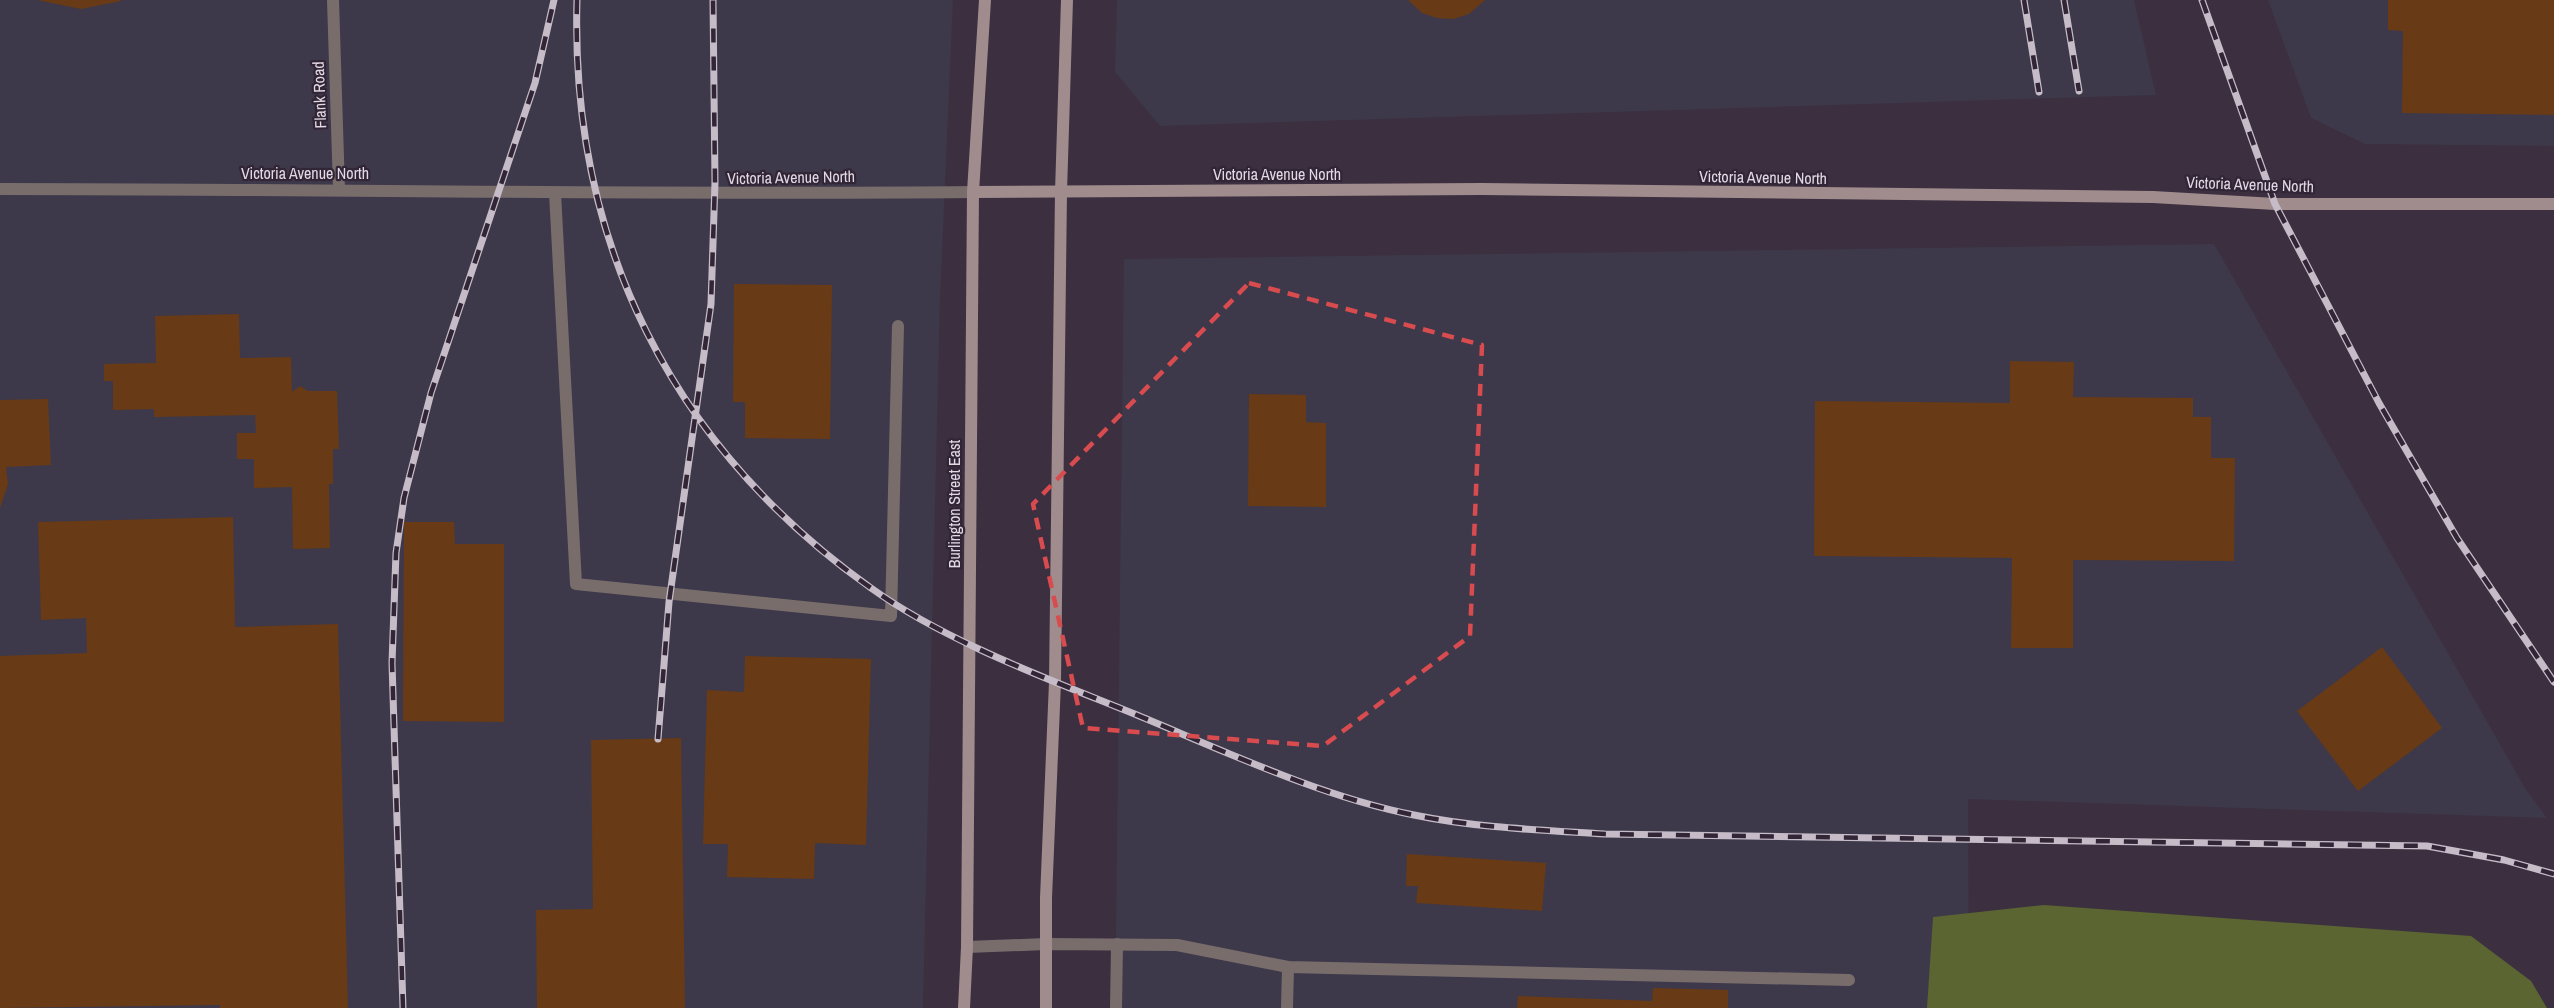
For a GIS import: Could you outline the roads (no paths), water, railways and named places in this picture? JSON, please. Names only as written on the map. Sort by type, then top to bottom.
[{"type":"main road","name":"Burlington Street East","points":[[964,1008],[968,946],[973,192],[985,0]]},
{"type":"main road","points":[[1046,1008],[1055,670],[1061,192],[1067,0]]},
{"type":"main road","name":"Victoria Avenue North","points":[[973,192],[1482,189],[2153,197],[2275,204],[2554,204]]},
{"type":"street","name":"Flank Road","points":[[333,0],[339,189]]},
{"type":"street","name":"Victoria Avenue North","points":[[0,189],[339,189],[555,194],[973,192]]},
{"type":"street","points":[[555,194],[576,584],[891,616],[898,326]]},
{"type":"street","points":[[1116,1008],[1117,944]]},
{"type":"street","points":[[968,946],[1177,945],[1288,968],[1849,980]]},
{"type":"street","points":[[1287,1008],[1288,968]]},
{"type":"railway","points":[[403,1008],[392,663],[396,553],[404,498],[431,393],[535,83],[554,0]]},
{"type":"railway","points":[[577,0],[579,89],[592,175],[614,256],[647,332],[689,404],[740,471],[801,532],[900,608],[1000,659],[1309,785],[1379,807],[1461,823],[1605,834],[2427,846],[2504,860],[2554,874]]},
{"type":"railway","points":[[658,739],[669,602],[711,304],[715,182],[713,0]]},
{"type":"railway","points":[[2024,0],[2039,92]]},
{"type":"railway","points":[[2064,0],[2079,91]]},
{"type":"railway","points":[[2202,0],[2275,204],[2379,403],[2457,538],[2554,682]]}]
